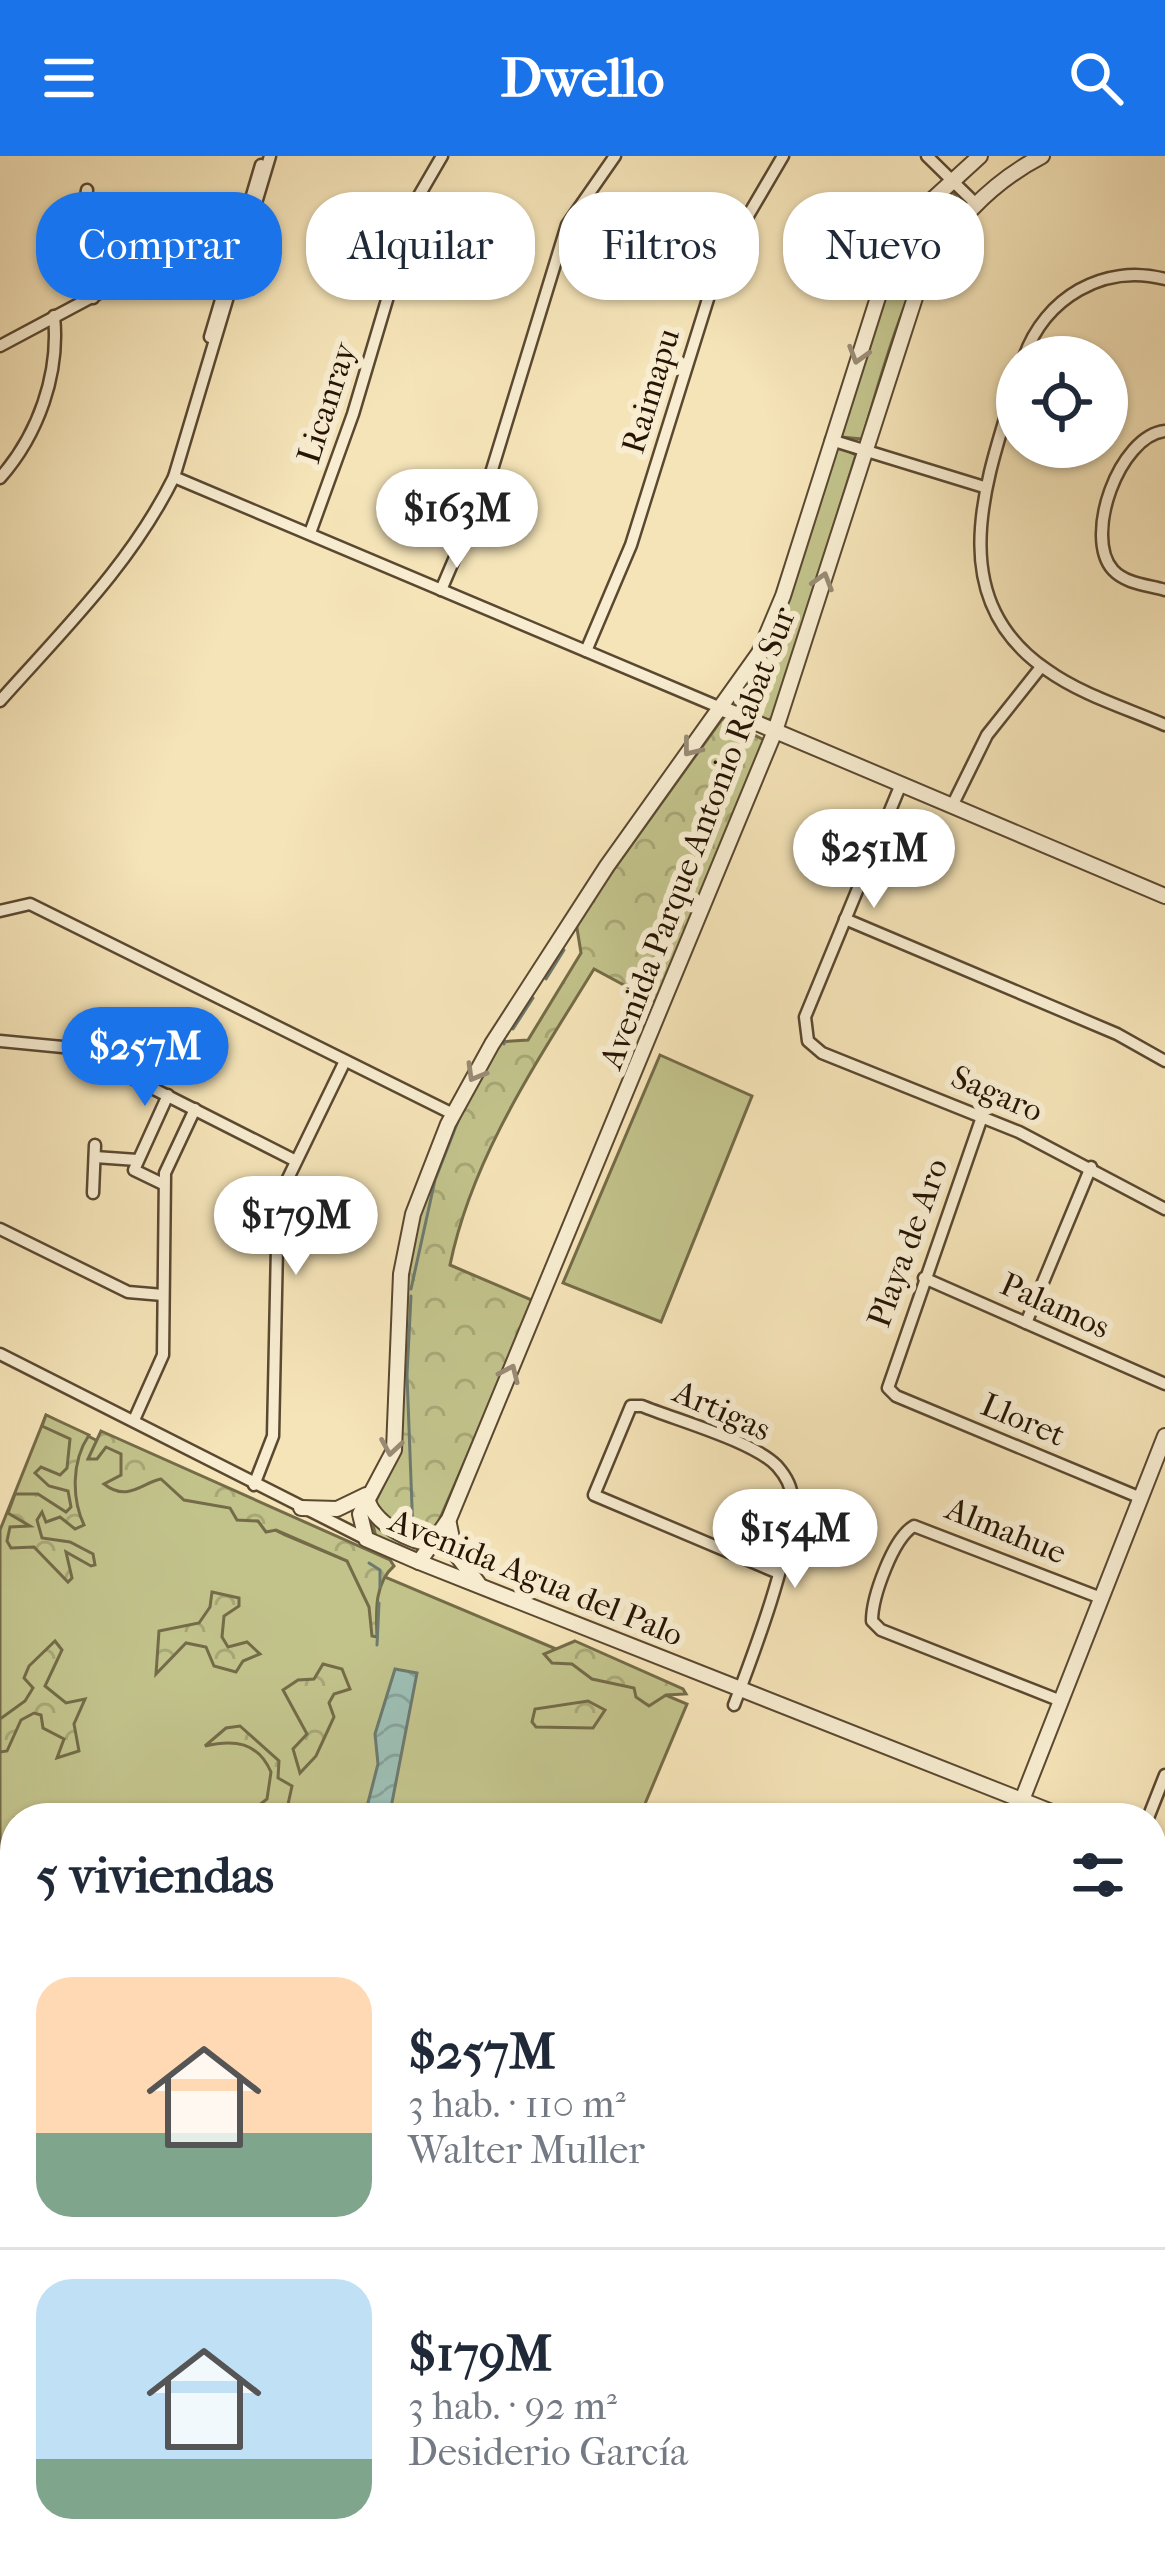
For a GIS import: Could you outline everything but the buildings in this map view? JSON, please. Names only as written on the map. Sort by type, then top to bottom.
[{"type":"street","points":[[256,192],[267,156]]},
{"type":"street","name":"Licanray","points":[[310,533],[353,414],[417,199],[442,156]]},
{"type":"street","points":[[441,590],[491,473],[567,225],[615,156]]},
{"type":"street","name":"Raimapu","points":[[586,651],[631,545],[718,267],[783,156]]},
{"type":"street","points":[[927,156],[964,192]]},
{"type":"street","points":[[366,1539],[360,1514],[394,1450],[397,1323],[407,1239],[422,1186],[453,1114],[607,866],[722,708],[772,626],[887,269],[919,217],[980,156]]},
{"type":"street","name":"Avenida Parque Antonio Rabat Sur","points":[[984,198],[1042,156]]},
{"type":"street","points":[[1036,336],[1051,309],[1088,285],[1120,275],[1165,279]]},
{"type":"street","points":[[0,346],[89,300]]},
{"type":"street","points":[[208,361],[221,300]]},
{"type":"street","points":[[0,701],[129,558],[174,477],[225,300]]},
{"type":"street","name":"Avenida Parque Antonio Rabat Sur","points":[[419,1562],[449,1519],[775,731],[914,300]]},
{"type":"street","points":[[0,478],[25,448],[36,422],[56,353],[54,316]]},
{"type":"street","points":[[1165,431],[1145,436],[1122,458],[1101,538],[1106,561],[1121,577],[1165,590]]},
{"type":"street","points":[[831,440],[984,488]]},
{"type":"street","points":[[996,449],[984,488],[978,535],[988,591],[1013,636],[1041,667],[1165,724]]},
{"type":"street","points":[[174,477],[1165,896]]},
{"type":"street","points":[[952,806],[998,718],[1041,667]]},
{"type":"street","points":[[901,784],[845,919],[1117,1034],[1165,1060]]},
{"type":"street","points":[[0,911],[14,904],[30,904],[453,1114]]},
{"type":"street","name":"Sagaro","points":[[845,919],[805,1017],[806,1038],[822,1053],[982,1117],[1091,1167],[1165,1209]]},
{"type":"street","points":[[0,1041],[73,1048],[294,1160]]},
{"type":"street","points":[[254,1485],[273,1436],[276,1210],[294,1160],[344,1061]]},
{"type":"street","points":[[163,1184],[136,1175],[137,1160],[168,1095]]},
{"type":"street","points":[[134,1420],[161,1364],[163,1184],[195,1109]]},
{"type":"street","name":"Playa de Aro","points":[[888,1388],[982,1117]]},
{"type":"street","points":[[93,1193],[95,1151],[137,1160]]},
{"type":"street","points":[[1026,1323],[1091,1167]]},
{"type":"street","points":[[0,1229],[128,1292],[163,1295]]},
{"type":"street","name":"Palamos","points":[[924,1278],[1165,1384]]},
{"type":"street","name":"Avenida Agua del Palo","points":[[2,1357],[366,1539],[1030,1803]]},
{"type":"street","name":"Lloret","points":[[888,1388],[896,1396],[1141,1498]]},
{"type":"street","name":"Artigas","points":[[632,1406],[642,1406],[766,1458],[786,1478],[792,1502],[776,1572],[594,1495],[632,1406]]},
{"type":"street","points":[[1022,1800],[1164,1443]]},
{"type":"street","points":[[301,1508],[337,1508],[369,1494]]},
{"type":"street","points":[[369,1494],[379,1520],[424,1544],[436,1543]]},
{"type":"street","points":[[449,1519],[455,1553],[482,1587]]},
{"type":"street","name":"Almahue","points":[[1061,1700],[881,1630],[871,1614],[880,1589],[904,1532],[920,1526],[1101,1598]]},
{"type":"street","points":[[734,1705],[776,1572]]},
{"type":"street","points":[[1154,1803],[1165,1775]]},
{"type":"green space","points":[[908,300],[862,439],[841,437],[869,340],[883,301]]},
{"type":"green space","points":[[839,447],[856,455],[774,717],[768,720],[736,707],[735,699],[755,669],[832,451]]},
{"type":"green space","points":[[722,719],[764,740],[659,1004],[594,969],[509,1111],[474,1186],[450,1265],[534,1301],[429,1544],[419,1554],[376,1537],[370,1513],[397,1457],[407,1270],[419,1214],[455,1120],[498,1042],[528,1040],[581,953],[576,922]]},
{"type":"green space","points":[[660,1055],[752,1096],[661,1322],[563,1283]]},
{"type":"green space","points":[[46,1415],[285,1535],[687,1704],[645,1803],[0,1803],[0,1530]]},
{"type":"green space","points":[[46,1415],[89,1435],[75,1480],[84,1525],[75,1529],[60,1517],[46,1522],[42,1512],[37,1520],[42,1538],[70,1542],[93,1554],[95,1565],[91,1566],[66,1552],[72,1578],[68,1582],[34,1547],[11,1548],[7,1541],[10,1527],[30,1526],[8,1513],[15,1494],[38,1494],[66,1512],[71,1507],[68,1491],[49,1486],[35,1473],[41,1467],[60,1475],[67,1468],[70,1439],[42,1426]]},
{"type":"green space","points":[[101,1431],[390,1560],[394,1566],[378,1599],[377,1637],[372,1636],[369,1607],[347,1561],[276,1530],[266,1532],[258,1521],[237,1520],[230,1508],[184,1500],[161,1479],[128,1492],[113,1489],[104,1484],[121,1475],[121,1454],[106,1447],[97,1459],[88,1459]]},
{"type":"green space","points":[[212,1592],[239,1598],[239,1606],[224,1616],[222,1637],[228,1647],[247,1642],[260,1654],[243,1661],[236,1672],[214,1666],[206,1647],[186,1643],[156,1674],[159,1631],[199,1623],[210,1607]]},
{"type":"green space","points":[[55,1641],[62,1650],[45,1686],[66,1703],[85,1699],[74,1724],[79,1751],[57,1758],[64,1739],[43,1728],[41,1715],[34,1713],[21,1720],[7,1751],[0,1752],[0,1719],[25,1701],[33,1688],[24,1678],[29,1666]]},
{"type":"green space","points":[[575,1641],[686,1694],[666,1695],[649,1706],[636,1697],[634,1688],[592,1679],[572,1664],[552,1663],[544,1654]]},
{"type":"green space","points":[[323,1664],[342,1669],[350,1689],[334,1694],[329,1703],[334,1717],[316,1756],[300,1773],[293,1749],[307,1734],[283,1690],[298,1680],[314,1679]]},
{"type":"green space","points":[[588,1701],[605,1710],[593,1728],[536,1727],[532,1722],[535,1709]]},
{"type":"green space","points":[[240,1726],[279,1761],[278,1778],[292,1786],[288,1803],[262,1803],[267,1799],[271,1772],[252,1749],[235,1743],[205,1746],[226,1728]]},
{"type":"water","points":[[395,1669],[417,1673],[392,1803],[368,1803],[378,1764],[375,1734]]},
{"type":"waterway","points":[[546,979],[564,950]]},
{"type":"waterway","points":[[513,1029],[533,998]]},
{"type":"waterway","points":[[411,1289],[435,1180],[462,1111]]},
{"type":"waterway","points":[[411,1296],[407,1375],[413,1533]]},
{"type":"waterway","points":[[369,1563],[380,1570],[380,1587]]},
{"type":"waterway","points":[[377,1645],[379,1603]]}]
